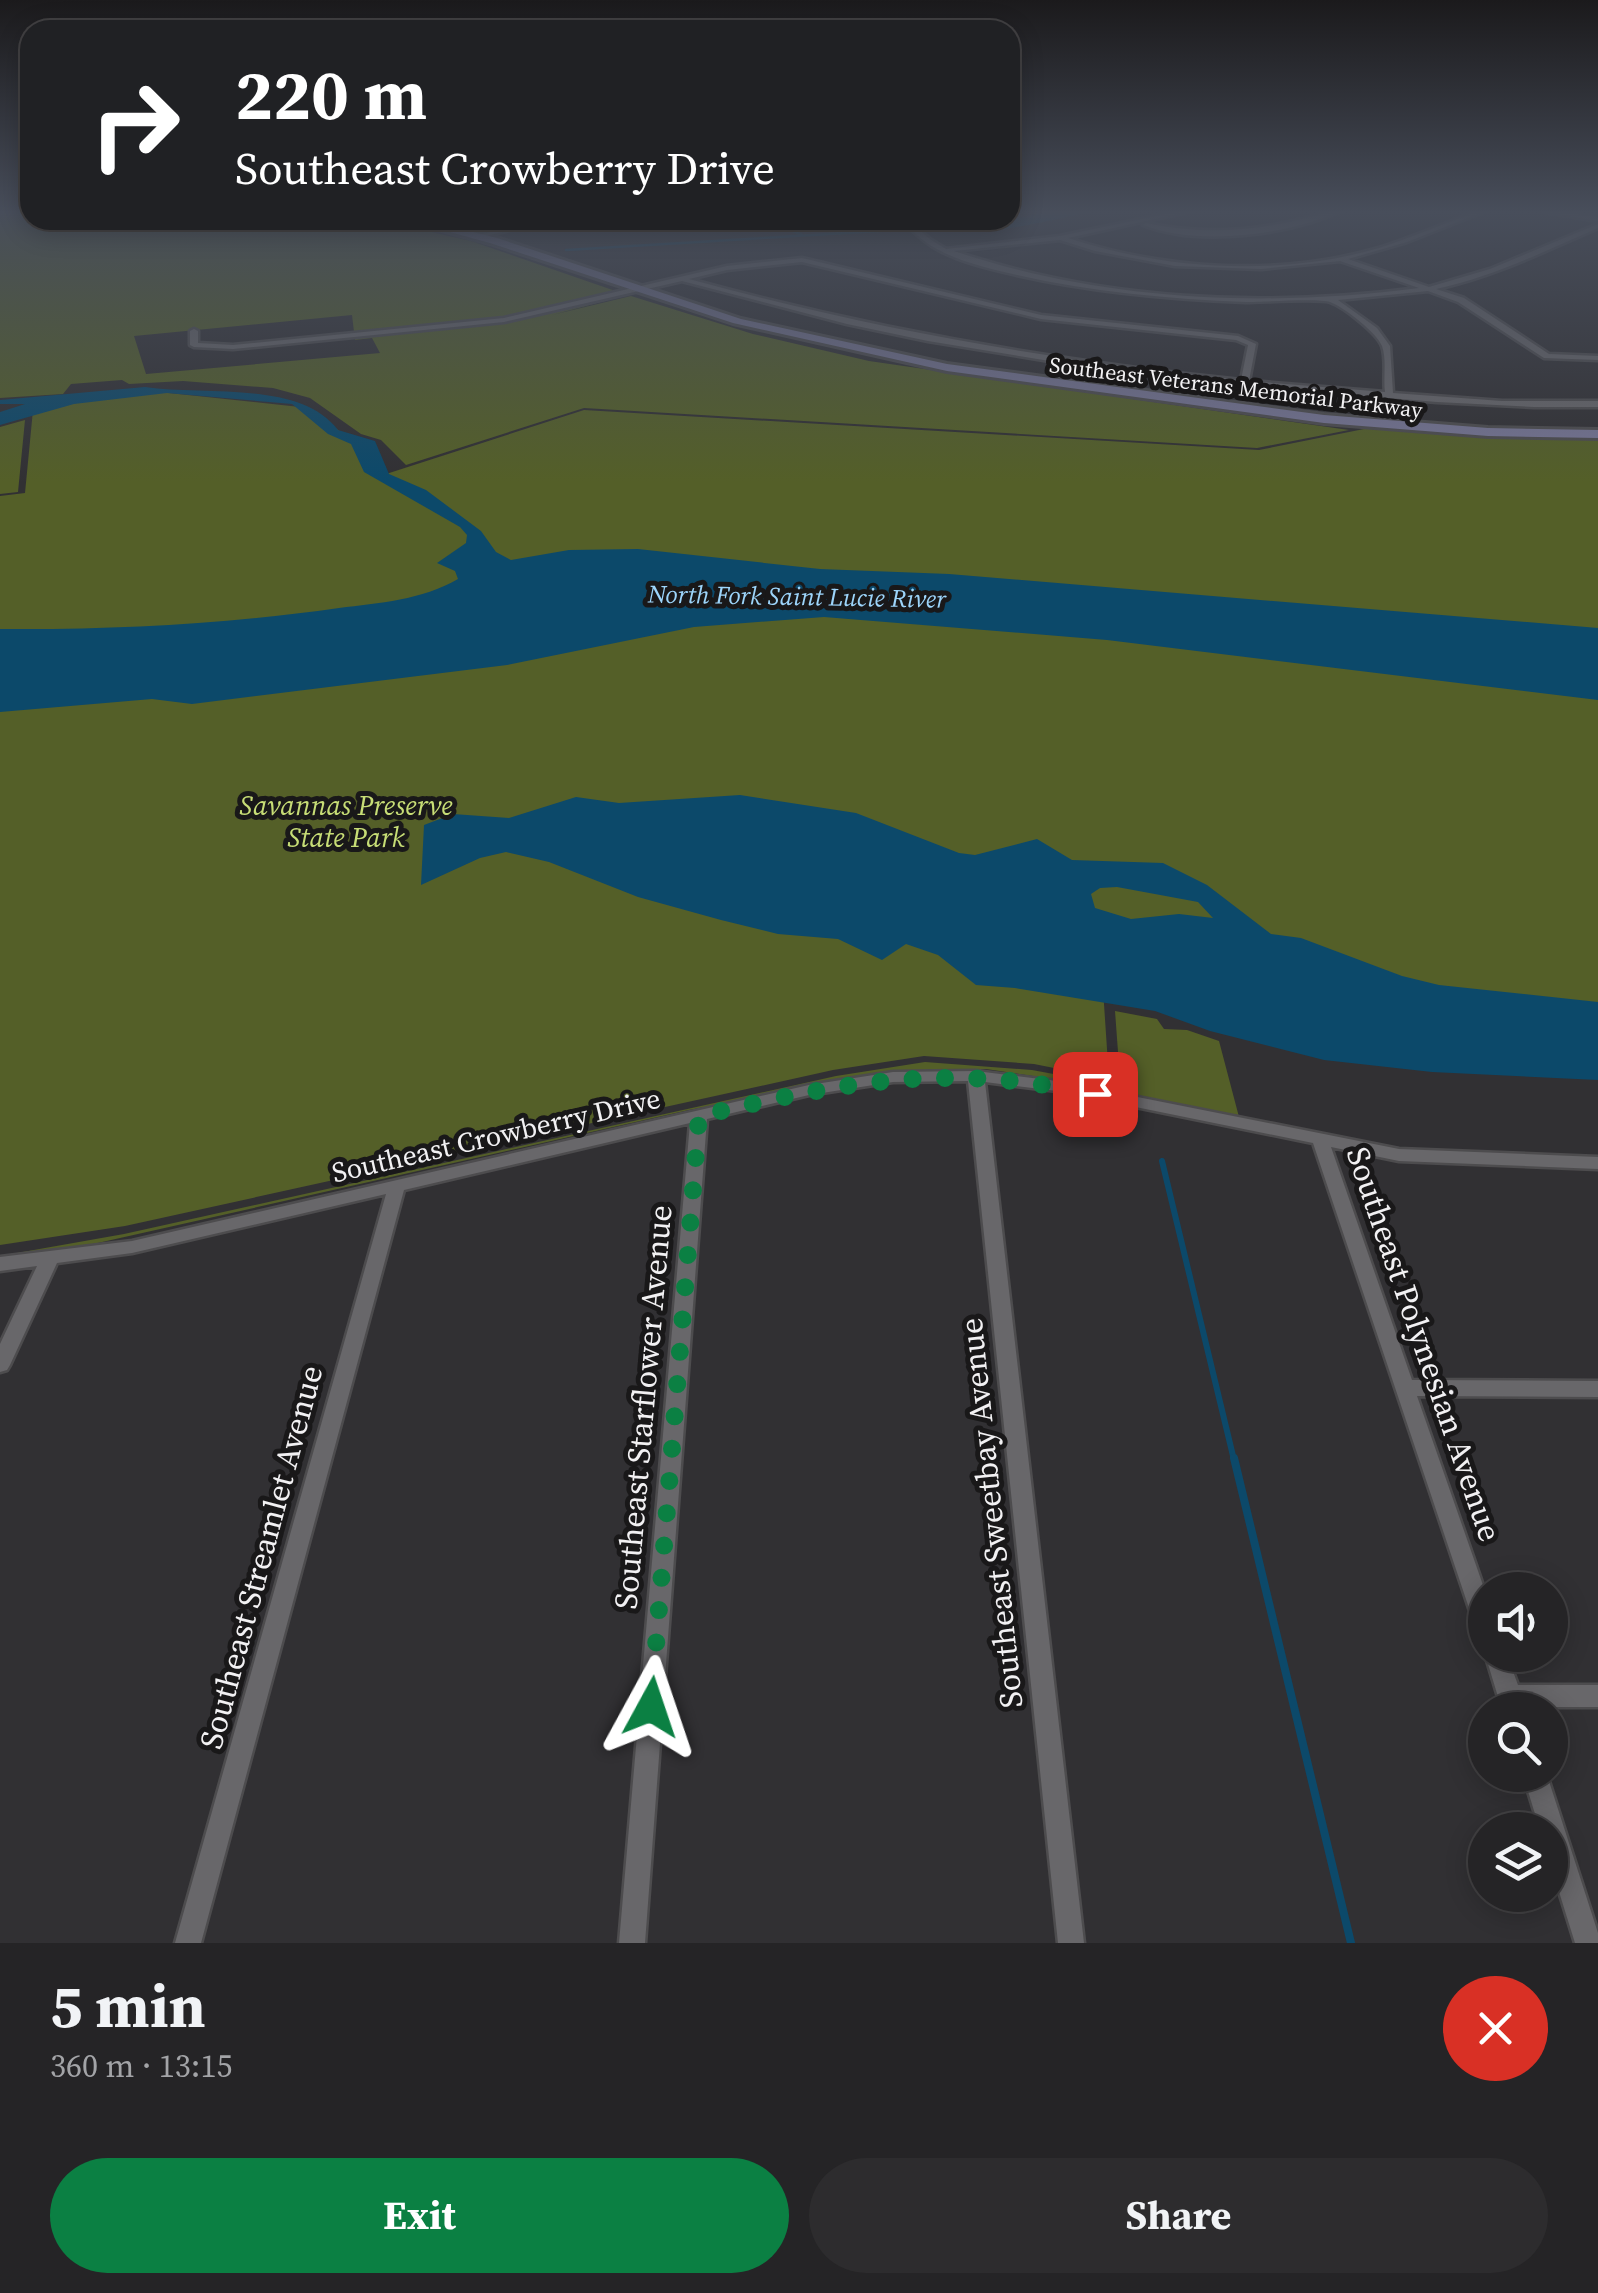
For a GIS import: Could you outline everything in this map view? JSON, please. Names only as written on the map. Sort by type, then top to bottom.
[{"type":"main road","name":"Southeast Veterans Memorial Parkway","points":[[683,301],[830,344],[1046,384],[1420,431],[1598,434]]},
{"type":"main road","name":"Southeast Veterans Memorial Parkway","points":[[690,301],[836,338],[1048,377],[1418,424],[1598,426]]},
{"type":"street","points":[[194,331],[192,343],[215,346],[504,320],[586,301]]},
{"type":"street","points":[[762,301],[925,340],[1054,361],[1244,384],[1524,405],[1598,404]]},
{"type":"street","points":[[963,301],[1041,317],[1219,334],[1252,344],[1244,384]]},
{"type":"street","points":[[1334,301],[1382,337],[1388,351],[1385,370],[1389,395]]},
{"type":"street","points":[[1459,301],[1479,309],[1546,356],[1598,358]]},
{"type":"street","name":"Southeast Crowberry Drive","points":[[0,1264],[132,1247],[699,1116],[893,1077],[976,1076],[1057,1086],[1321,1142],[1467,1160],[1598,1163]]},
{"type":"street","name":"Southeast Sweetbay Avenue","points":[[976,1076],[1071,1943]]},
{"type":"street","name":"Southeast Starflower Avenue","points":[[632,1943],[699,1116]]},
{"type":"street","name":"Southeast Polynesian Avenue","points":[[1321,1142],[1468,1574]]},
{"type":"street","name":"Southeast Streamlet Avenue","points":[[188,1943],[396,1188]]},
{"type":"street","points":[[0,1366],[50,1260]]},
{"type":"street","points":[[1405,1388],[1598,1389]]},
{"type":"street","points":[[1568,1698],[1598,1696]]},
{"type":"street","points":[[1539,1792],[1588,1943]]},
{"type":"green space","points":[[0,301],[606,301],[552,315],[612,301],[646,301],[753,334],[869,361],[1349,430],[1257,448],[584,408],[406,465],[381,440],[361,434],[310,398],[273,388],[183,381],[129,384],[122,380],[71,384],[63,394],[0,398]],"holes":[[[352,315],[355,340],[372,338],[380,353],[146,374],[134,336]]]},
{"type":"green space","name":"Savannas Preserve State Park","points":[[150,391],[309,408],[358,445],[383,475],[584,410],[1259,450],[1369,428],[1462,435],[1598,436],[1598,1029],[1102,974],[1109,1079],[1034,1064],[924,1056],[833,1070],[125,1226],[0,1245],[0,496],[25,493],[33,410]]},
{"type":"green space","points":[[25,420],[18,492],[0,494],[0,427]]},
{"type":"green space","points":[[1115,1011],[1157,1019],[1164,1029],[1187,1030],[1219,1041],[1239,1117],[986,1069],[890,1071],[689,1110],[71,1249],[0,1256],[124,1234],[836,1076],[925,1062],[1032,1070],[1113,1085],[1120,1079]]},
{"type":"water","name":"North Fork Saint Lucie River","points":[[145,387],[249,393],[300,403],[321,414],[338,430],[375,441],[389,474],[426,490],[481,531],[496,552],[511,560],[569,550],[638,549],[820,569],[949,574],[1598,628],[1598,700],[1107,640],[824,617],[694,627],[507,665],[192,704],[152,699],[0,712],[0,629],[127,627],[255,618],[400,600],[458,579],[455,571],[437,563],[466,543],[467,535],[460,527],[364,472],[351,444],[328,434],[292,404],[167,393],[74,404],[0,425],[0,412],[25,404],[0,404],[0,400]]},
{"type":"water","points":[[740,795],[856,813],[959,853],[975,855],[1037,839],[1072,860],[1163,863],[1207,885],[1271,934],[1301,938],[1402,976],[1439,985],[1598,1002],[1598,1080],[1432,1072],[1324,1060],[1210,1031],[1155,1011],[976,985],[938,955],[906,944],[882,960],[838,939],[778,934],[721,920],[638,897],[549,862],[506,852],[480,858],[421,885],[424,825],[453,814],[509,818],[576,797],[619,803]],"holes":[[[1117,887],[1198,902],[1213,918],[1179,914],[1131,919],[1095,908],[1091,894],[1100,888]]]},
{"type":"waterway","points":[[1162,1161],[1234,1460]]},
{"type":"waterway","points":[[1234,1458],[1351,1943]]},
{"type":"route","points":[[651,1707],[699,1116],[810,1090],[893,1077],[976,1076],[1095,1094]]}]
